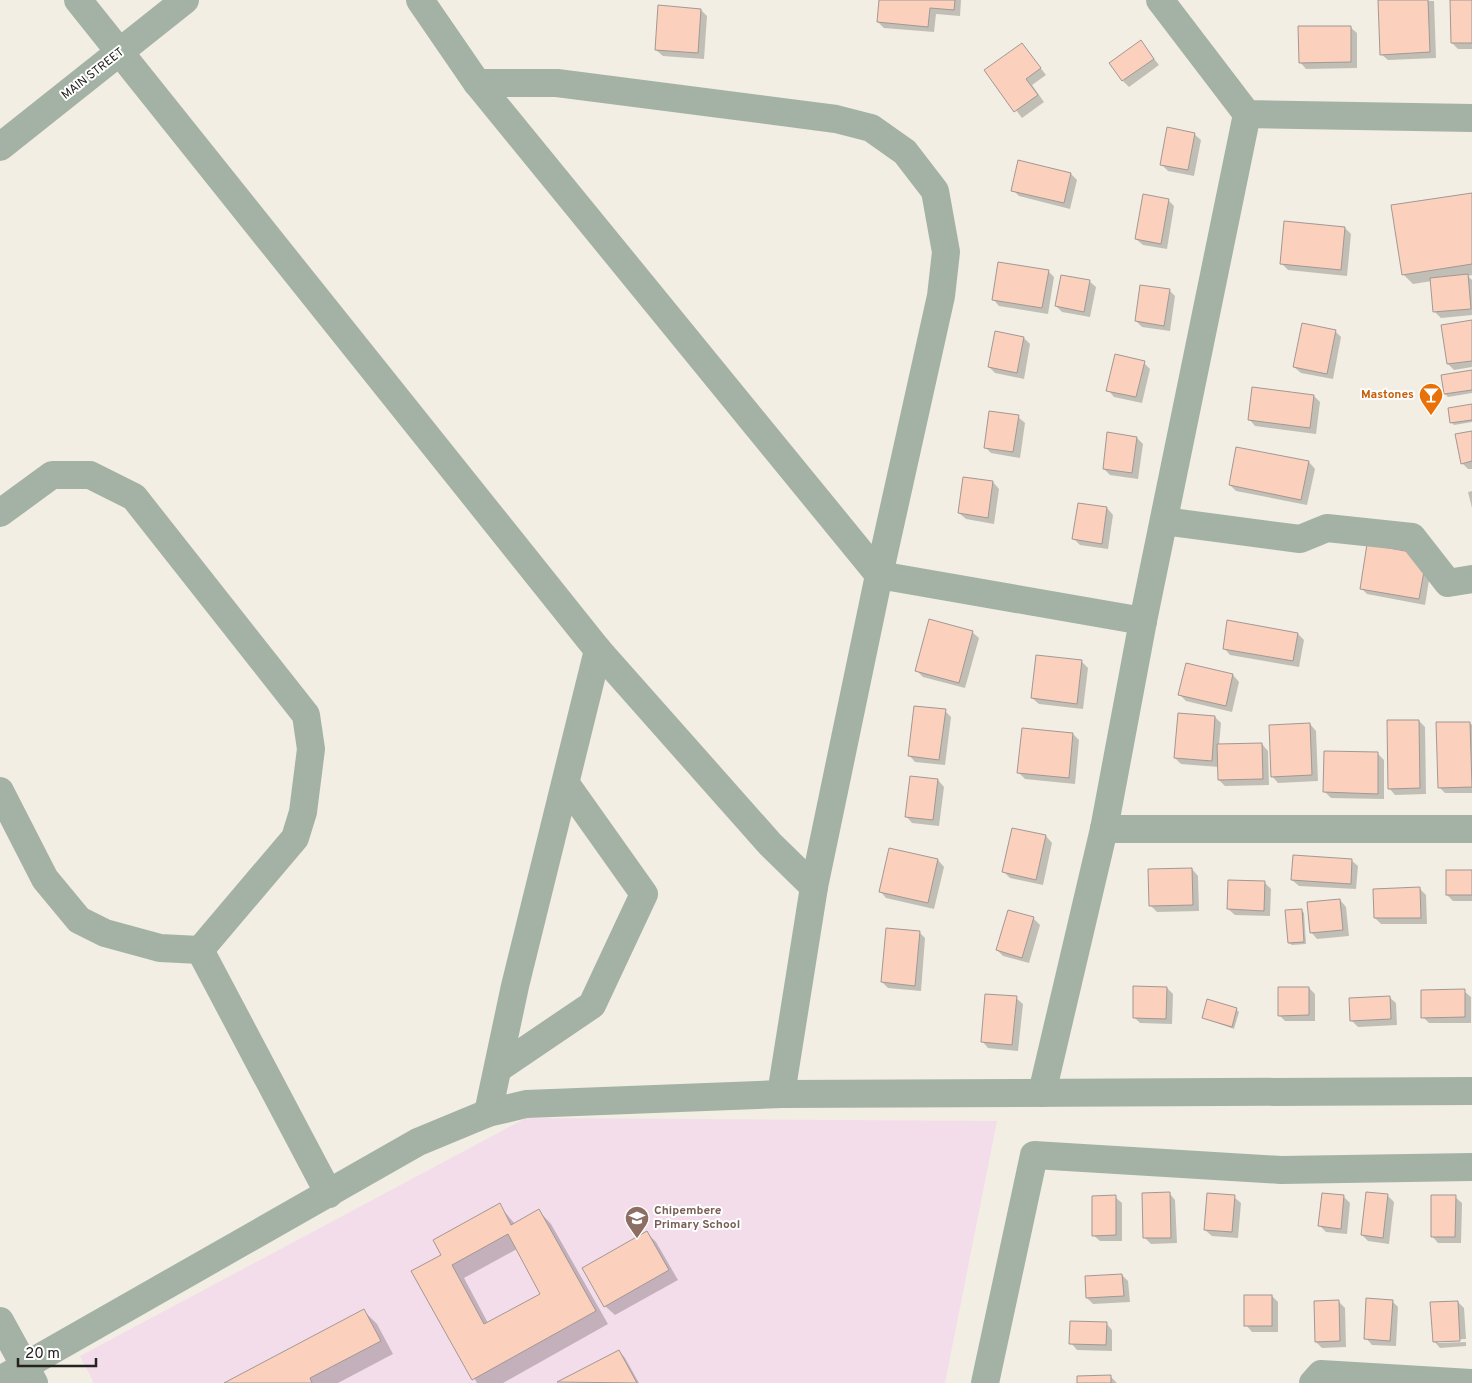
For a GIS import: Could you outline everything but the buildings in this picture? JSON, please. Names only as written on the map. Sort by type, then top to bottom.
[{"type":"street","points":[[78,0],[598,650],[770,844],[814,887]]},
{"type":"street","name":"MAIN STREET","points":[[0,148],[185,0]]},
{"type":"street","points":[[420,0],[477,83],[879,575],[1143,621]]},
{"type":"street","points":[[1042,1093],[1104,829],[1143,621],[1248,114],[1160,0]]},
{"type":"street","points":[[477,83],[557,83],[836,119],[871,128],[905,152],[935,191],[946,252],[941,296],[879,575],[814,887],[780,1094]]},
{"type":"street","points":[[1248,114],[1472,118]]},
{"type":"street","points":[[0,513],[52,475],[90,475],[134,497],[306,714],[311,749],[304,812],[295,838],[200,950]]},
{"type":"street","points":[[1164,521],[1300,539],[1328,528],[1412,537],[1448,583],[1472,579]]},
{"type":"street","points":[[488,1113],[515,986],[598,650]]},
{"type":"street","points":[[499,1068],[592,1005],[644,894],[566,784]]},
{"type":"street","points":[[0,791],[45,879],[79,920],[105,933],[160,948],[200,950]]},
{"type":"street","points":[[1104,829],[1472,829]]},
{"type":"street","points":[[200,950],[329,1194]]},
{"type":"street","points":[[0,1380],[30,1375],[418,1142],[488,1113],[526,1104],[780,1094],[1472,1091]]},
{"type":"street","points":[[986,1383],[1034,1155],[1281,1170],[1472,1167]]},
{"type":"street","points":[[0,1321],[30,1375]]},
{"type":"street","points":[[1313,1383],[1321,1374],[1470,1383]]},
{"type":"shaded area","name":"Chipembere Primary School","points":[[526,1118],[997,1121],[945,1383],[94,1383],[80,1356]]},
{"type":"place","name":"Mastones","points":[[1431,416]]},
{"type":"place","name":"Chipembere Primary School","points":[[637,1239]]}]
